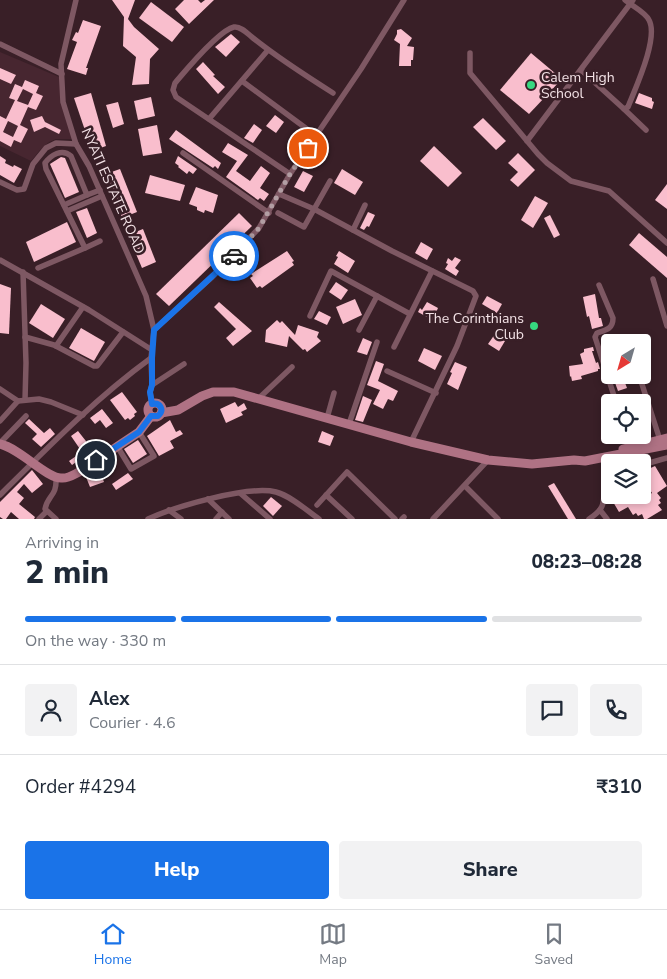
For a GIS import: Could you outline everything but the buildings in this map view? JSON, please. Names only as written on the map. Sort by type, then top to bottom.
[{"type":"main road","points":[[0,444],[13,449],[56,478],[70,477],[139,432],[156,414],[178,410],[213,392],[234,392],[411,442],[488,460],[532,464],[574,460],[585,461],[665,441]]},
{"type":"main road","points":[[152,404],[148,410],[156,414]]},
{"type":"main road","points":[[574,460],[584,455],[665,441]]},
{"type":"street","name":"NYATI ESTATE ROAD","points":[[76,0],[61,64],[64,102],[76,144],[89,166],[146,296],[154,330],[152,385],[150,392],[152,404]]},
{"type":"street","points":[[154,330],[211,278],[259,228],[290,174],[361,69],[404,0]]},
{"type":"street","points":[[527,141],[630,1],[649,20],[651,26],[645,62],[628,107],[624,109]]},
{"type":"street","points":[[290,174],[176,97],[173,90],[175,83],[213,41],[229,29],[235,27],[241,28],[268,50],[333,94]]},
{"type":"street","points":[[0,44],[62,74]]},
{"type":"street","points":[[209,119],[268,50]]},
{"type":"street","points":[[470,53],[470,73],[547,163],[571,181],[609,191],[667,243]]},
{"type":"street","points":[[581,70],[646,130]]},
{"type":"street","points":[[242,81],[311,132]]},
{"type":"street","points":[[0,182],[17,190],[24,188],[32,164],[46,148],[56,143],[76,144]]},
{"type":"street","points":[[85,248],[46,169],[45,163],[58,153],[63,152],[71,156],[87,195]]},
{"type":"street","points":[[182,152],[268,213]]},
{"type":"street","points":[[278,213],[304,227],[330,181]]},
{"type":"street","points":[[64,205],[100,190]]},
{"type":"street","points":[[279,194],[314,209],[473,291],[476,296],[457,346],[411,442]]},
{"type":"street","points":[[67,211],[102,196]]},
{"type":"street","points":[[353,230],[365,205]]},
{"type":"street","points":[[38,268],[100,240]]},
{"type":"street","points":[[0,260],[83,307],[152,350]]},
{"type":"street","points":[[394,347],[432,270]]},
{"type":"street","points":[[310,316],[331,271],[410,314]]},
{"type":"street","points":[[23,272],[25,400]]},
{"type":"street","points":[[653,279],[667,326]]},
{"type":"street","points":[[599,286],[613,318],[613,323],[608,330],[597,333],[595,337],[613,394]]},
{"type":"street","points":[[359,330],[377,296]]},
{"type":"street","points":[[56,346],[83,307]]},
{"type":"street","points":[[25,337],[56,346],[97,366],[123,332]]},
{"type":"street","points":[[349,424],[377,342]]},
{"type":"street","points":[[0,495],[83,415],[152,358]]},
{"type":"street","points":[[152,385],[184,364]]},
{"type":"street","points":[[258,399],[292,367]]},
{"type":"street","points":[[387,371],[436,393]]},
{"type":"street","points":[[643,384],[665,441]]},
{"type":"street","points":[[0,389],[18,400],[39,399],[83,415]]},
{"type":"street","points":[[327,418],[334,393]]},
{"type":"street","points":[[0,421],[18,400]]},
{"type":"street","points":[[0,444],[26,416]]},
{"type":"street","points":[[117,446],[131,469],[154,456],[139,432]]},
{"type":"street","points":[[651,462],[667,458]]},
{"type":"street","points":[[433,519],[488,460]]},
{"type":"street","points":[[317,505],[347,472],[395,519]]},
{"type":"street","points":[[39,519],[46,512],[46,504],[56,490],[56,478]]},
{"type":"street","points":[[465,486],[498,519]]},
{"type":"street","points":[[148,519],[157,514],[208,499],[262,491],[276,492],[319,519]]},
{"type":"street","points":[[240,493],[270,519]]},
{"type":"street","points":[[326,495],[352,519]]},
{"type":"street","points":[[208,499],[230,519]]},
{"type":"street","points":[[589,519],[600,510],[603,504]]},
{"type":"street","points":[[170,510],[181,519]]},
{"type":"street","points":[[600,510],[607,519]]},
{"type":"street","points":[[46,512],[56,519]]},
{"type":"street","points":[[216,519],[222,512]]},
{"type":"street","points":[[157,514],[163,519]]},
{"type":"shaded area","points":[[0,52],[59,77],[72,139],[56,139],[49,142],[31,161],[0,146]]},
{"type":"way so far","points":[[234,256],[259,228],[290,174],[308,148]]},
{"type":"place","name":"Calem High School","points":[[531,85]]},
{"type":"place","name":"The Corinthians Club","points":[[534,326]]},
{"type":"route","points":[[96,460],[139,432],[151,416],[158,416],[161,413],[160,405],[152,404],[150,392],[152,385],[154,330],[234,256]]}]
